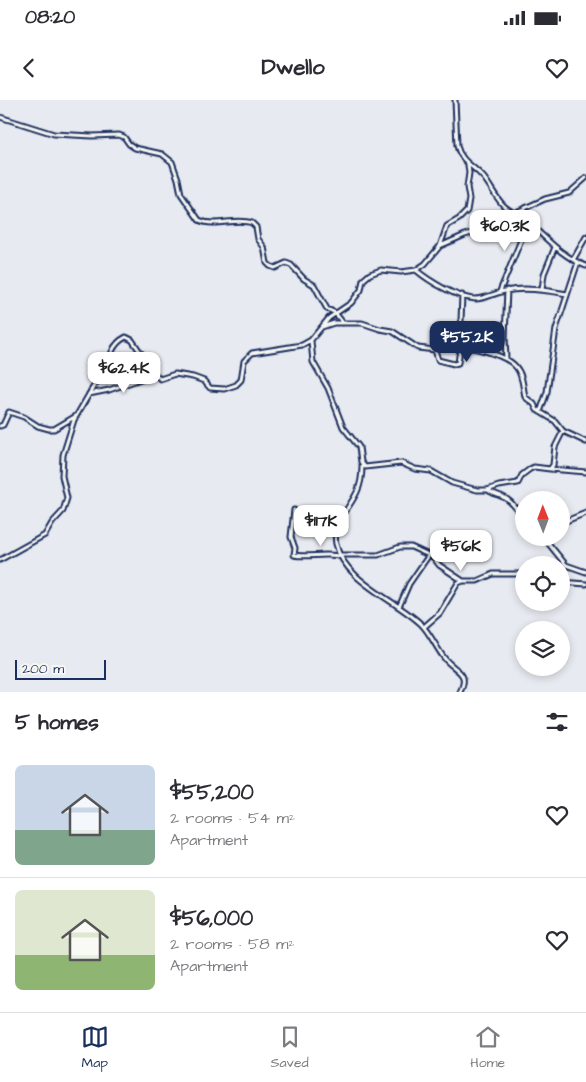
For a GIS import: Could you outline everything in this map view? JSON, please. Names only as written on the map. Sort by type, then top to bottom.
[{"type":"street","points":[[455,100],[456,146],[458,153],[482,176],[504,206],[519,216],[555,247],[573,260],[586,266]]},
{"type":"street","points":[[0,117],[54,134],[120,135],[135,148],[158,152],[166,156],[174,167],[181,194],[199,220],[208,222],[230,220],[252,223],[256,227],[258,239],[264,248],[267,263],[275,268],[282,264],[292,265],[304,279],[314,285],[327,309],[336,314],[343,324]]},
{"type":"street","points":[[0,560],[45,535],[52,523],[63,511],[67,498],[62,476],[63,455],[76,416],[98,380],[108,371],[108,359],[116,345],[126,337],[132,340],[160,379],[175,374],[198,378],[204,381],[210,388],[224,389],[236,385],[243,375],[244,361],[252,354],[306,344],[329,318],[348,306],[361,290],[363,280],[370,274],[381,270],[401,272],[416,270],[425,264],[440,246],[448,226],[467,211],[469,199],[467,186],[468,164]]},
{"type":"street","points":[[440,246],[484,229],[514,212],[552,196],[570,192],[586,178]]},
{"type":"street","points":[[500,292],[521,240],[516,234],[519,216]]},
{"type":"street","points":[[573,260],[586,237]]},
{"type":"street","points":[[542,290],[544,274],[555,247]]},
{"type":"street","points":[[540,412],[546,395],[556,329],[578,262]]},
{"type":"street","points":[[416,270],[428,280],[469,298],[480,298],[507,290],[542,290],[567,294]]},
{"type":"street","points":[[506,360],[507,290]]},
{"type":"street","points":[[322,327],[332,323],[362,323],[392,331],[417,347],[436,350],[438,360],[454,364],[458,363],[460,348],[462,296]]},
{"type":"street","points":[[311,340],[313,362],[328,388],[341,424],[359,447],[362,465],[359,488],[341,518],[337,531],[336,540],[340,556],[362,580],[424,627],[446,659],[463,676],[465,681],[460,692]]},
{"type":"street","points":[[306,344],[311,349]]},
{"type":"street","points":[[460,348],[470,348],[493,354],[517,368],[524,386],[525,397],[540,412],[555,421],[563,431],[586,442]]},
{"type":"street","points":[[89,394],[109,390],[155,374]]},
{"type":"street","points":[[0,426],[3,425],[9,412],[21,416],[38,426],[49,429],[76,416]]},
{"type":"street","points":[[550,469],[553,465],[555,447],[563,431]]},
{"type":"street","points":[[362,465],[369,468],[401,463],[431,471],[452,483],[477,490],[488,490],[518,483],[524,473],[532,468],[586,472]]},
{"type":"street","points":[[488,490],[494,495],[506,499],[515,508]]},
{"type":"street","points":[[294,510],[291,537],[295,548],[294,555],[340,556],[378,554],[405,546],[429,555],[463,582]]},
{"type":"street","points":[[570,520],[586,513]]},
{"type":"street","points":[[551,546],[566,564],[585,572]]},
{"type":"street","points":[[399,607],[409,584],[429,555]]},
{"type":"street","points":[[424,627],[440,613],[456,585],[463,582],[477,581],[498,573],[515,574]]},
{"type":"street","points":[[570,583],[586,584]]}]
